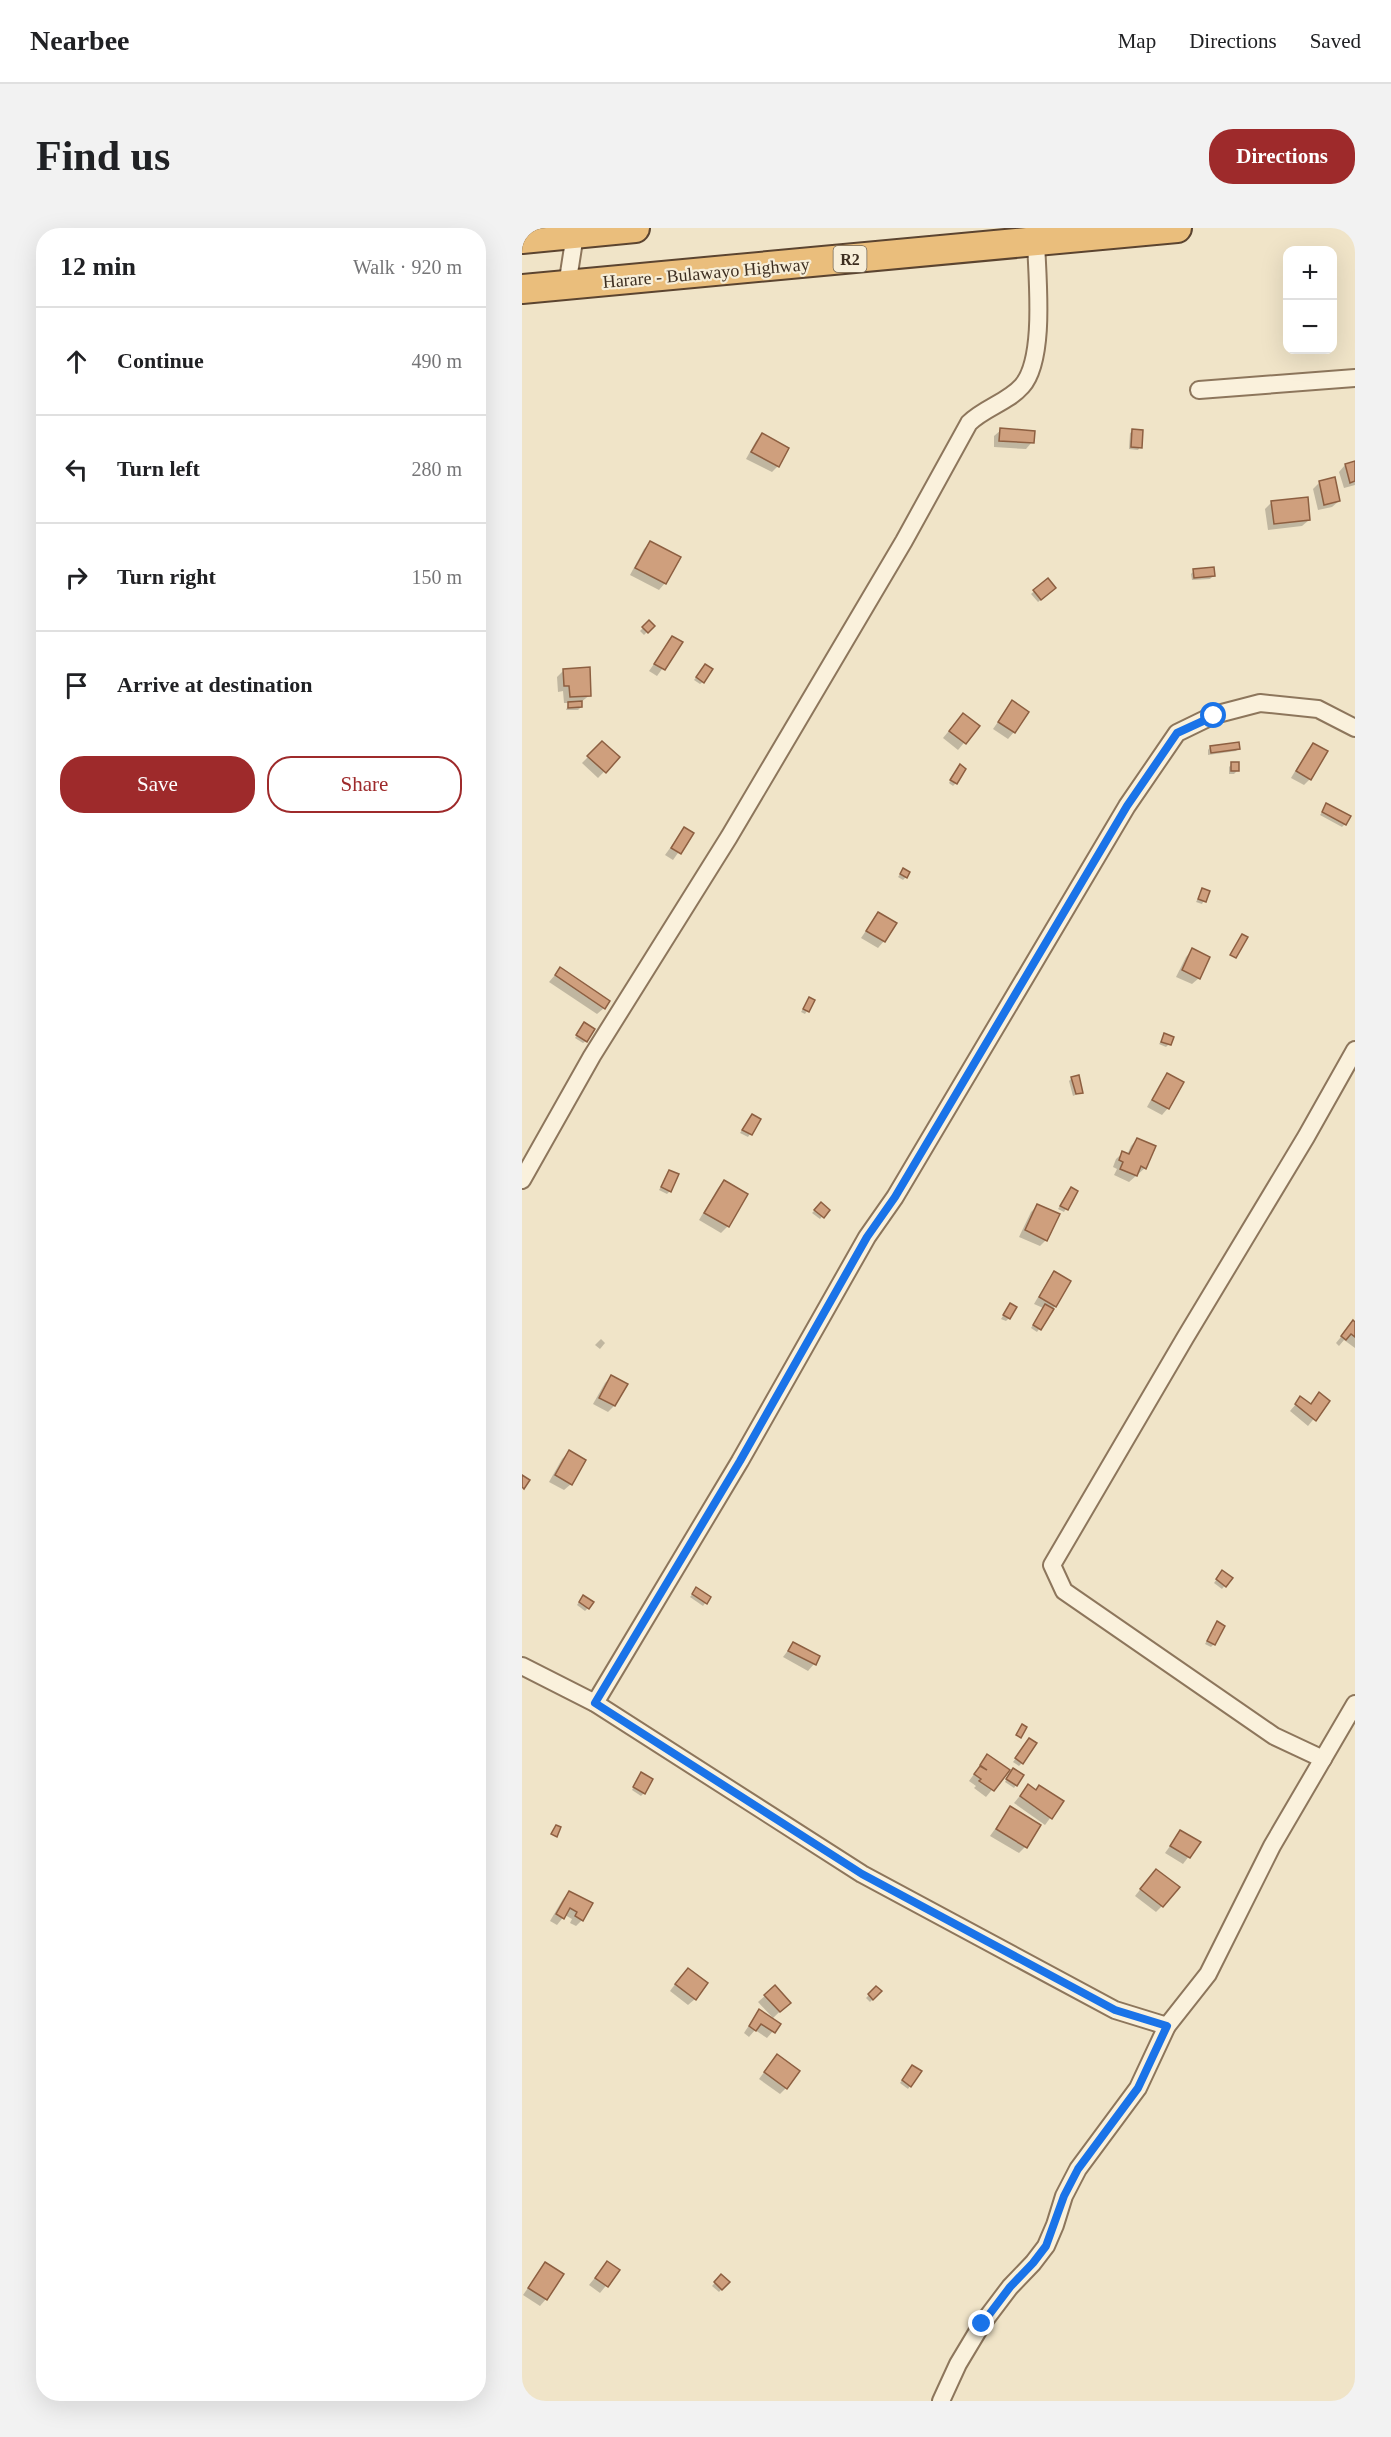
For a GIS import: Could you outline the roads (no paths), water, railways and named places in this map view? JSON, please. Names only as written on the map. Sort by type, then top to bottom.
[{"type":"highway","points":[[522,239],[576,231],[635,228]]},
{"type":"highway","name":"Harare - Bulawayo Highway","points":[[522,289],[1177,228]]},
{"type":"street","points":[[567,286],[576,231]]},
{"type":"street","points":[[522,1180],[592,1056],[729,837],[904,541],[969,423],[979,413],[1022,386],[1030,373],[1036,348],[1039,315],[1036,241]]},
{"type":"street","points":[[1199,390],[1355,378]]},
{"type":"street","points":[[595,1703],[740,1461],[867,1237],[895,1197],[1127,806],[1177,733],[1214,716],[1260,703],[1317,709],[1355,728]]},
{"type":"street","points":[[1323,1759],[1274,1736],[1064,1591],[1052,1565],[1306,1137],[1355,1050]]},
{"type":"street","points":[[522,1666],[595,1703],[862,1874],[1115,2010],[1167,2026]]},
{"type":"street","points":[[941,2401],[958,2364],[982,2324],[1010,2287],[1046,2246],[1064,2196],[1078,2169],[1138,2088],[1167,2026],[1208,1974],[1272,1846],[1355,1704]]}]
